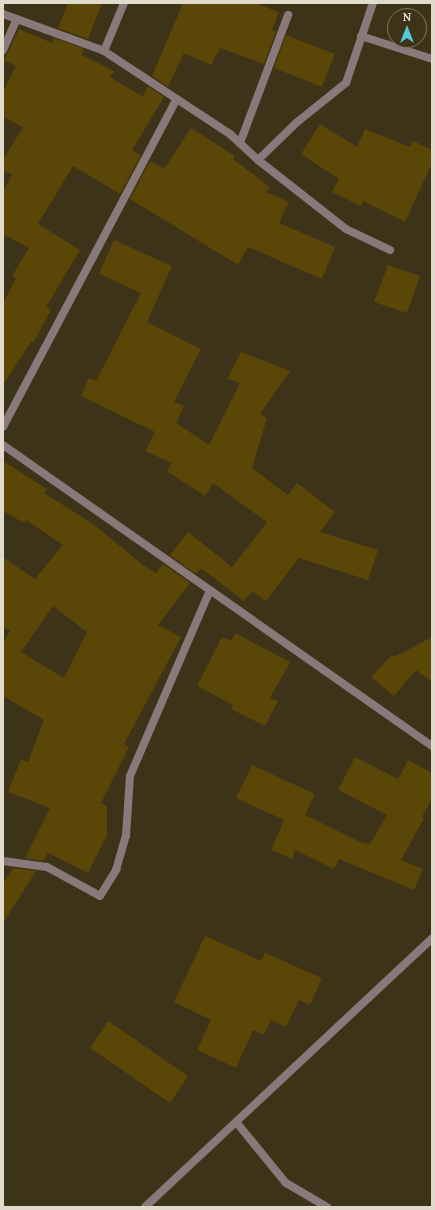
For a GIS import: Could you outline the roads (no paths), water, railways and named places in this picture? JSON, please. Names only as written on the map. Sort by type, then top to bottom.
[{"type":"street","points":[[104,51],[124,3]]},
{"type":"street","points":[[258,160],[296,123],[346,82],[373,3]]},
{"type":"street","points":[[3,14],[104,51],[240,143],[258,160],[346,229],[390,250]]},
{"type":"street","points":[[240,143],[288,15]]},
{"type":"street","points":[[3,50],[17,19]]},
{"type":"street","points":[[362,36],[432,59]]},
{"type":"street","points":[[3,427],[177,99]]},
{"type":"street","points":[[3,445],[432,746]]},
{"type":"street","points":[[3,861],[47,867],[100,896],[116,870],[126,836],[130,776],[210,590]]},
{"type":"street","points":[[145,1207],[237,1123],[432,938]]},
{"type":"street","points":[[237,1123],[286,1183],[328,1207]]}]
